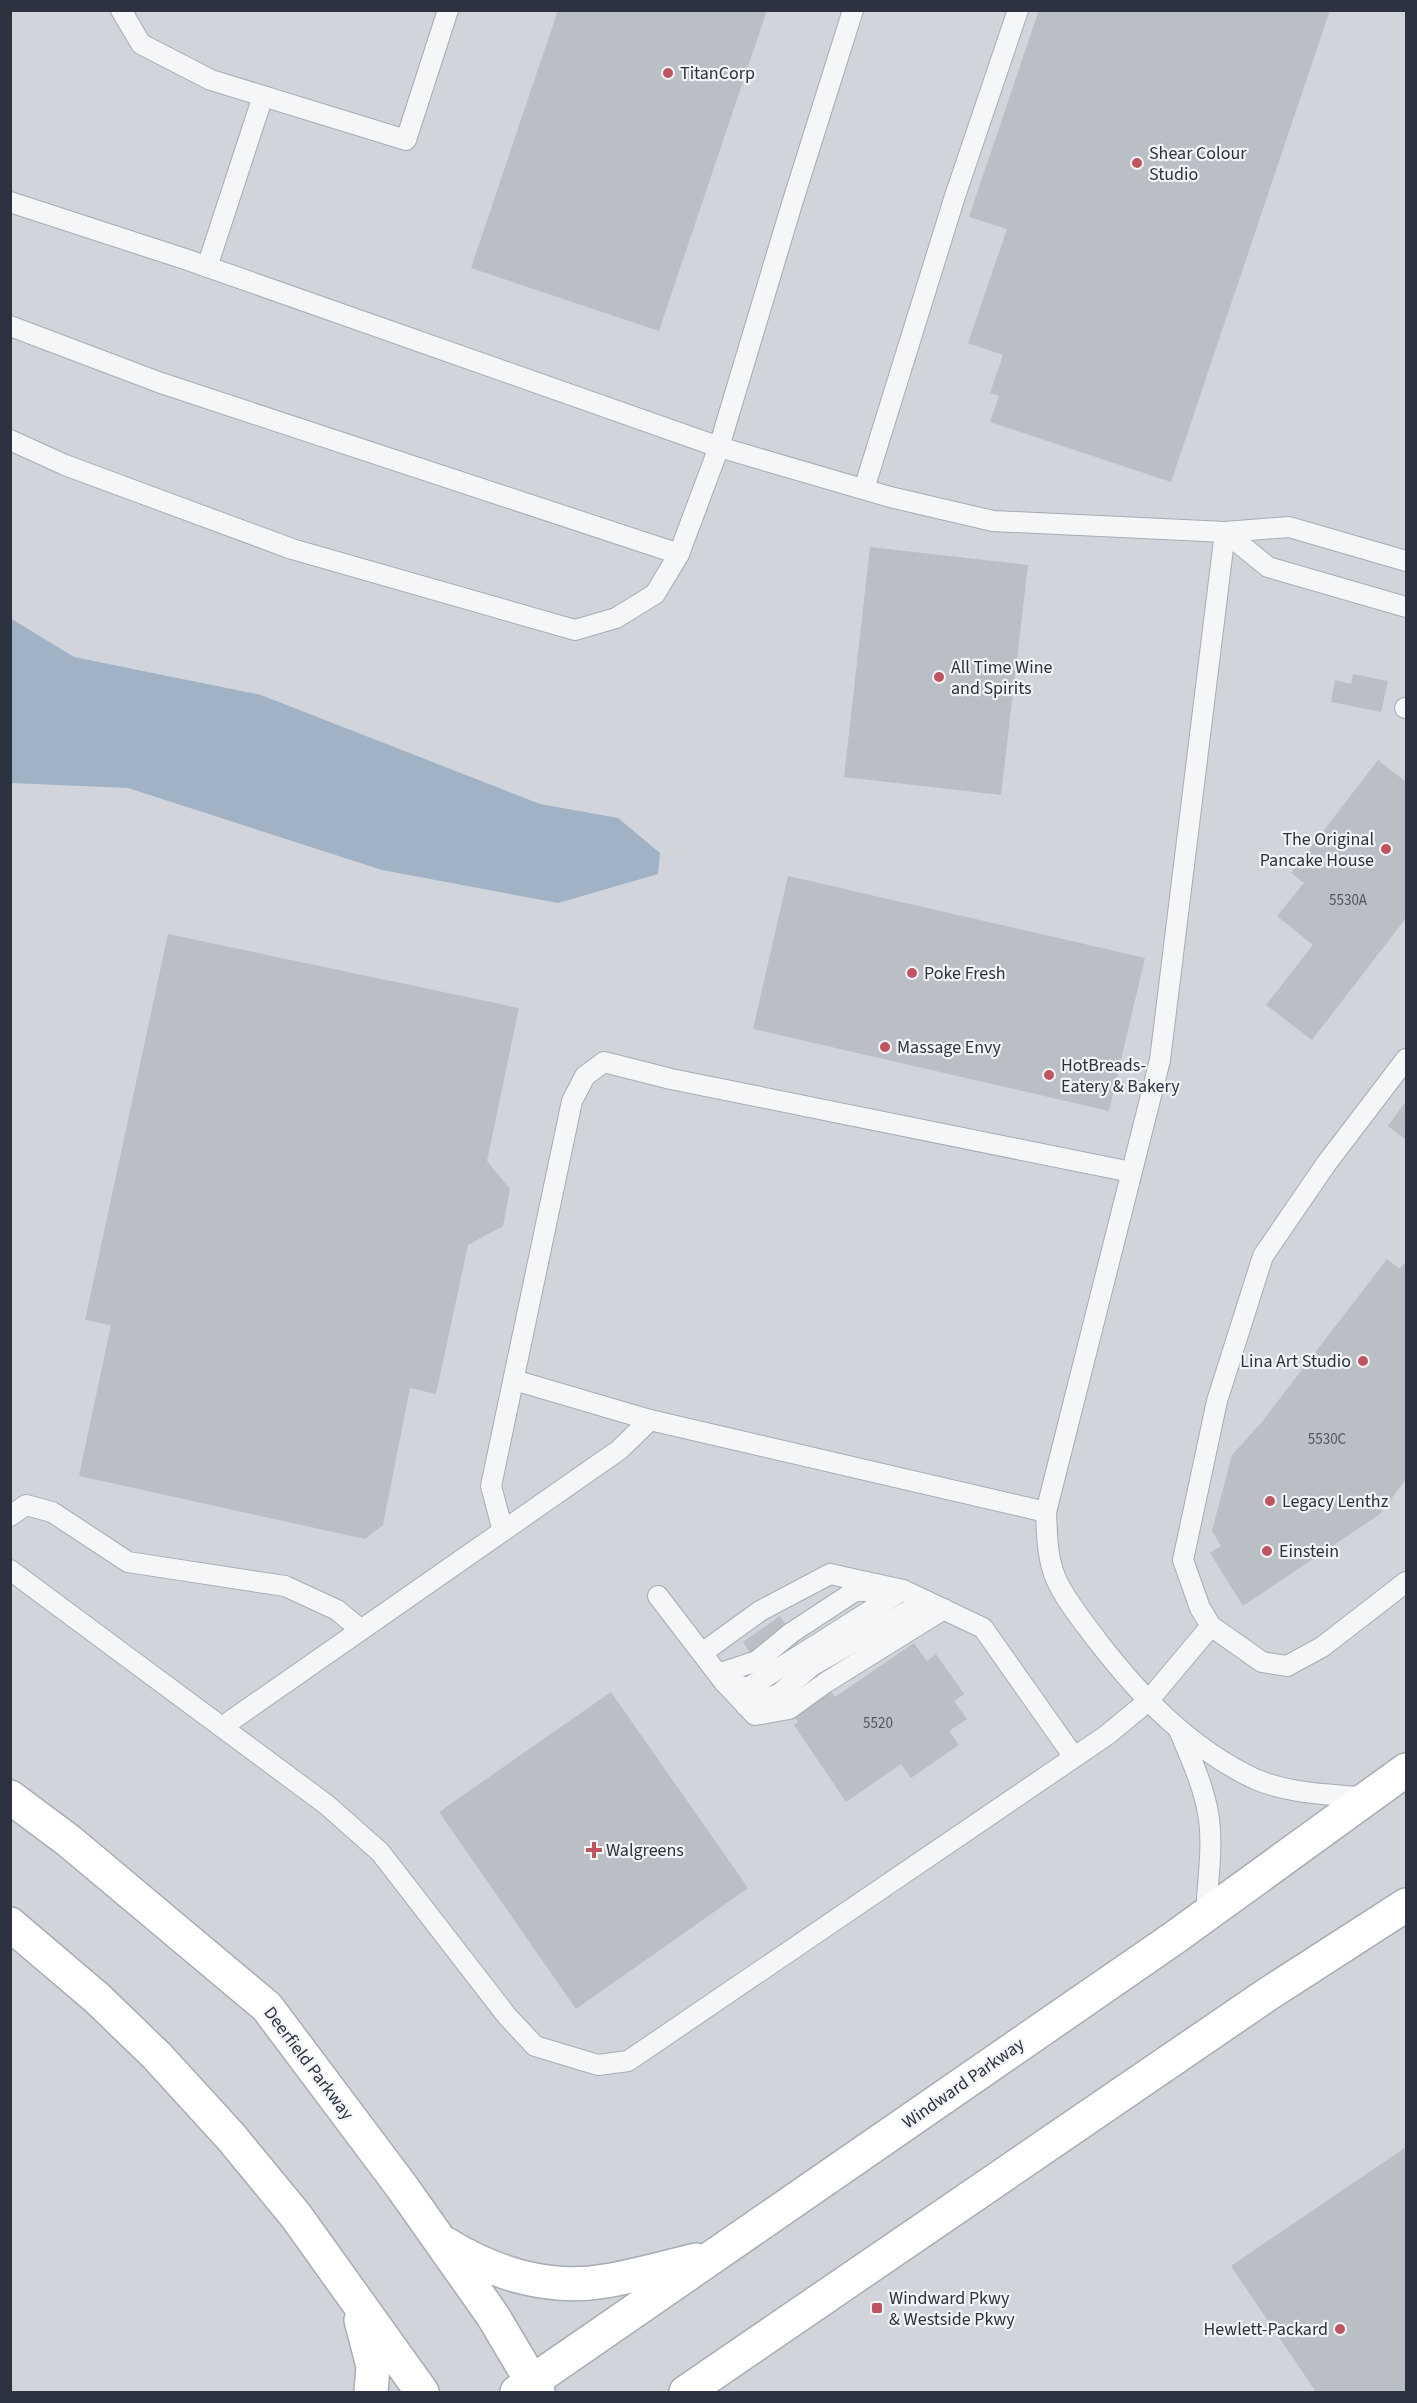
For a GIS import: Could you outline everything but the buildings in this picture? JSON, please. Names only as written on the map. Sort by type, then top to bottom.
[{"type":"main road","name":"Windward Parkway","points":[[529,2389],[711,2256],[1206,1916],[1407,1770]]},
{"type":"main road","name":"Deerfield Parkway","points":[[10,1797],[69,1841],[267,2007],[402,2187],[493,2316],[529,2389]]},
{"type":"main road","points":[[686,2392],[715,2381],[1255,2003],[1407,1905]]},
{"type":"main road","points":[[10,1924],[97,1998],[157,2056],[231,2137],[297,2216],[422,2392]]},
{"type":"main road","points":[[437,2238],[469,2259],[509,2275],[550,2283],[603,2282],[711,2256]]},
{"type":"main road","points":[[356,2301],[373,2366],[371,2392]]},
{"type":"lane","points":[[121,10],[141,44],[211,80],[406,140],[447,10]]},
{"type":"lane","points":[[10,440],[65,465],[291,549],[575,630],[616,618],[655,594],[679,554],[719,447],[853,10]]},
{"type":"lane","points":[[864,489],[955,196],[1018,10]]},
{"type":"lane","points":[[207,267],[263,96]]},
{"type":"lane","points":[[10,202],[207,267],[719,447],[864,489],[993,521],[1225,532],[1289,527],[1407,561]]},
{"type":"lane","points":[[10,326],[161,383],[679,554]]},
{"type":"lane","points":[[1225,532],[1268,567],[1407,607]]},
{"type":"lane","points":[[1225,532],[1160,1060],[1046,1512],[1047,1547],[1055,1577],[1072,1607],[1122,1672],[1179,1730],[1213,1755],[1257,1779],[1288,1788],[1367,1798]]},
{"type":"lane","points":[[1407,1059],[1326,1164],[1263,1256],[1217,1401],[1183,1560],[1200,1608],[1211,1626],[1263,1662],[1287,1666],[1322,1647],[1407,1582]]},
{"type":"lane","points":[[503,1531],[491,1486],[572,1101],[585,1076],[604,1062],[671,1079],[1131,1172]]},
{"type":"lane","points":[[514,1380],[650,1420],[1046,1512]]},
{"type":"lane","points":[[222,1727],[619,1450],[650,1420]]},
{"type":"lane","points":[[10,1515],[26,1505],[52,1512],[128,1562],[285,1586],[337,1610],[360,1629]]},
{"type":"lane","points":[[10,1570],[327,1805],[380,1852],[507,2016],[536,2046],[598,2065],[628,2061],[1107,1735],[1148,1701],[1211,1626]]},
{"type":"lane","points":[[702,1653],[760,1611],[830,1574],[903,1590],[983,1628],[1074,1757]]},
{"type":"lane","points":[[721,1678],[748,1688],[903,1590]]},
{"type":"lane","points":[[658,1596],[721,1678],[755,1715],[789,1709],[825,1683],[944,1610]]},
{"type":"lane","points":[[746,1706],[779,1694],[813,1665],[926,1601]]},
{"type":"lane","points":[[1179,1730],[1198,1774],[1208,1814],[1209,1855],[1206,1916]]},
{"type":"shaded area","points":[[11,11],[1406,11],[1406,2392],[11,2392]]},
{"type":"water","points":[[10,618],[74,657],[261,695],[540,804],[618,818],[660,853],[658,874],[558,903],[382,870],[128,788],[11,783]]},
{"type":"place","name":"TitanCorp","points":[[668,73]]},
{"type":"place","name":"Shear Colour Studio","points":[[1137,163]]},
{"type":"place","name":"All Time Wine and Spirits","points":[[939,677]]},
{"type":"place","name":"The Original Pancake House","points":[[1386,849]]},
{"type":"place","name":"Poke Fresh","points":[[912,973]]},
{"type":"place","name":"Massage Envy","points":[[885,1047]]},
{"type":"place","name":"HotBreads- Eatery & Bakery","points":[[1049,1075]]},
{"type":"place","name":"Lina Art Studio","points":[[1363,1361]]},
{"type":"place","name":"Legacy Lenthz","points":[[1270,1501]]},
{"type":"place","name":"Einstein","points":[[1267,1551]]},
{"type":"place","name":"Walgreens","points":[[594,1850]]},
{"type":"place","name":"Windward Pkwy & Westside Pkwy","points":[[877,2308]]},
{"type":"place","name":"Hewlett-Packard","points":[[1340,2329]]}]
